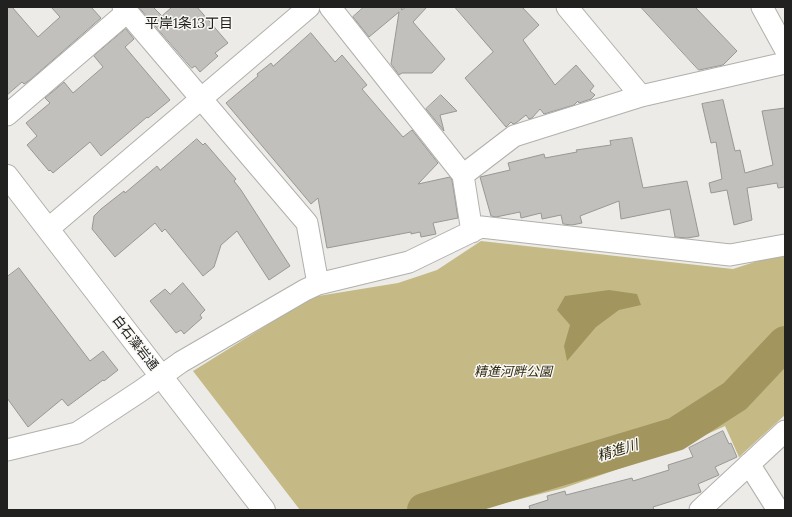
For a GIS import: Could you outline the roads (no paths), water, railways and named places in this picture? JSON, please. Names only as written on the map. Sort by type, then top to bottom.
[{"type":"main road","name":"白石藻岩通","points":[[7,176],[264,510]]},
{"type":"street","points":[[48,229],[200,98],[309,7]]},
{"type":"street","points":[[330,7],[463,175],[472,232]]},
{"type":"street","points":[[567,7],[641,96]]},
{"type":"street","points":[[762,7],[785,49]]},
{"type":"street","points":[[7,115],[125,9],[307,223],[318,284]]},
{"type":"street","points":[[463,175],[514,136],[641,96],[785,64]]},
{"type":"street","points":[[7,450],[77,433],[188,358],[305,290],[318,284],[409,262],[481,227],[730,255],[785,245]]},
{"type":"street","points":[[700,510],[785,431]]},
{"type":"street","points":[[749,464],[778,510]]},
{"type":"waterway","name":"精進川","points":[[424,510],[676,434],[735,396],[785,343]]},
{"type":"district","name":"平岸1条13丁目","points":[[189,24]]},
{"type":"park label","name":"精進河畔公園","points":[[513,372]]}]
